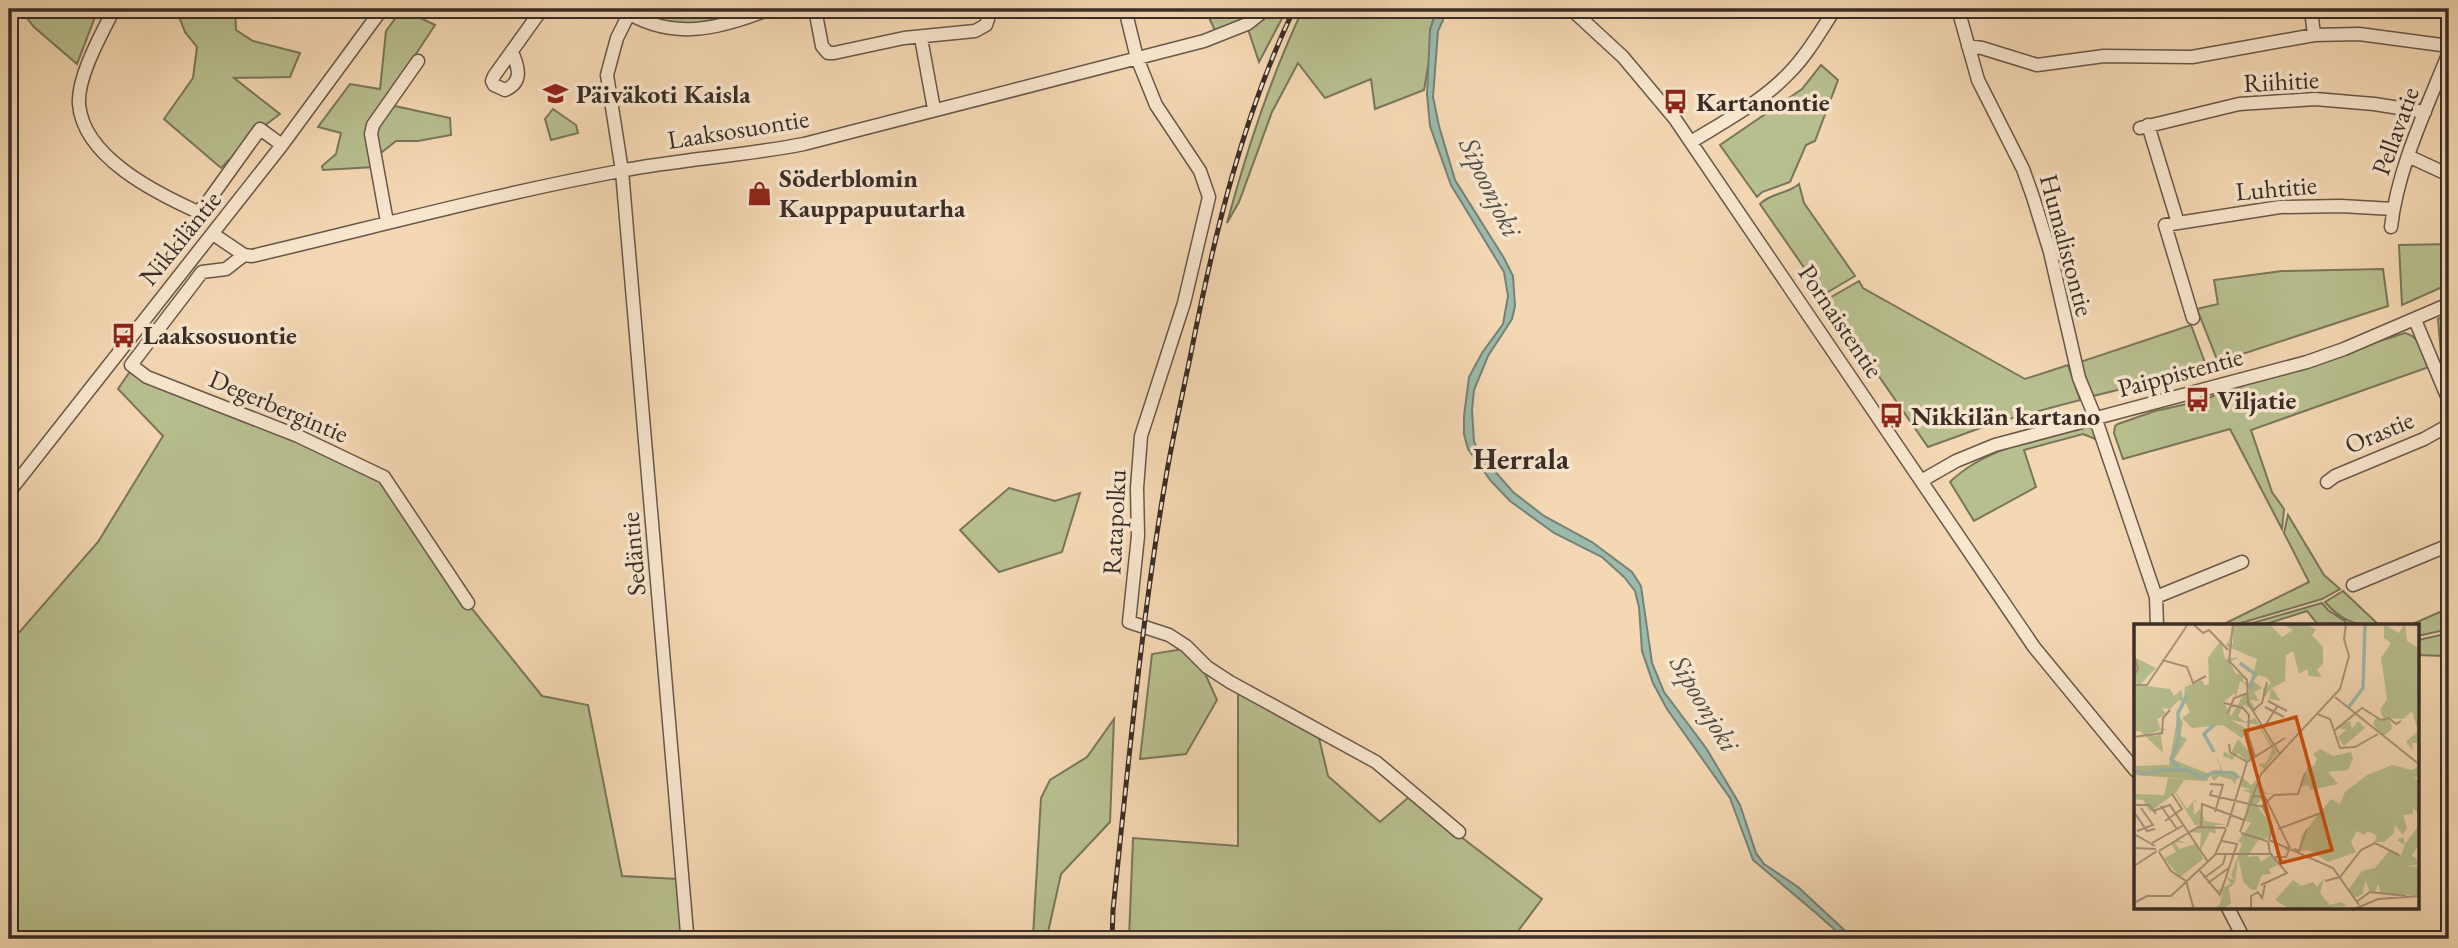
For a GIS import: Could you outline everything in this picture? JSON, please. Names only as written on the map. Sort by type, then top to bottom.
[{"type":"street","points":[[114,9],[84,76],[79,105],[83,120],[105,154],[139,182],[198,212],[260,129],[282,145]]},
{"type":"street","name":"Nikkiläntie","points":[[9,492],[282,145],[382,9]]},
{"type":"street","points":[[512,52],[542,9]]},
{"type":"street","points":[[625,11],[658,26],[709,29],[770,9]]},
{"type":"street","points":[[815,9],[822,46],[828,52],[904,38],[982,29],[989,19],[987,9]]},
{"type":"street","points":[[1125,9],[1137,58]]},
{"type":"street","name":"Laaksosuontie","points":[[244,255],[252,256],[387,222],[622,171],[760,153],[804,144],[1228,33],[1247,24],[1266,9]]},
{"type":"street","name":"Pornaistentie","points":[[1571,9],[1639,75],[1691,142],[2034,647],[2134,769]]},
{"type":"street","points":[[1691,142],[1746,108],[1788,75],[1835,9]]},
{"type":"street","name":"Humalistontie","points":[[1958,9],[1978,80],[2027,179],[2050,252],[2079,378],[2095,417]]},
{"type":"street","points":[[2311,9],[2314,35]]},
{"type":"street","name":"Sedäntie","points":[[625,11],[607,75],[622,171],[687,933]]},
{"type":"street","points":[[1968,46],[2026,62],[2049,65],[2104,56],[2192,57],[2314,35],[2359,34],[2449,49]]},
{"type":"street","points":[[922,38],[934,109]]},
{"type":"street","name":"Pellavatie","points":[[2391,227],[2393,209],[2408,156],[2449,49]]},
{"type":"street","name":"Ratapolku","points":[[1137,58],[1156,105],[1200,171],[1209,197],[1184,303],[1141,436],[1138,536],[1129,622],[1169,635],[1186,646],[1207,667],[1230,682],[1376,762],[1459,832]]},
{"type":"street","points":[[387,222],[370,134],[373,125],[418,61]]},
{"type":"street","name":"Riihitie","points":[[2171,224],[2144,127],[2239,104],[2315,99],[2426,112]]},
{"type":"street","points":[[2408,156],[2449,174]]},
{"type":"street","name":"Luhtitie","points":[[2171,224],[2280,207],[2341,205],[2393,209]]},
{"type":"street","points":[[2171,224],[2193,318]]},
{"type":"street","points":[[213,234],[244,255]]},
{"type":"street","name":"Degerbergintie","points":[[244,255],[226,269],[202,272],[131,365],[146,377],[298,436],[384,477],[468,604]]},
{"type":"street","name":"Paippistentie","points":[[1921,481],[1956,461],[1995,445],[2307,362],[2416,320],[2449,304]]},
{"type":"street","points":[[2416,320],[2449,401]]},
{"type":"street","points":[[2095,417],[2156,597],[2157,624]]},
{"type":"street","name":"Orastie","points":[[2327,482],[2335,476],[2424,439],[2449,425]]},
{"type":"street","points":[[2353,585],[2449,544]]},
{"type":"street","points":[[2156,597],[2242,562]]},
{"type":"street","points":[[2229,909],[2244,939]]},
{"type":"green space","points":[[20,9],[98,9],[77,64],[34,27]]},
{"type":"green space","points":[[176,9],[235,9],[236,30],[253,41],[300,53],[290,77],[234,78],[280,114],[260,129],[221,168],[164,119],[193,78],[197,47],[185,32]]},
{"type":"green space","points":[[402,9],[435,25],[387,98],[395,106],[450,118],[451,135],[418,141],[396,141],[372,160],[374,167],[323,170],[322,166],[336,154],[341,133],[318,127],[350,84],[380,89],[386,31]]},
{"type":"green space","points":[[622,9],[770,9],[682,29]]},
{"type":"green space","points":[[1205,9],[1266,9],[1218,37]]},
{"type":"green space","points":[[1272,9],[1287,9],[1259,62],[1248,29]]},
{"type":"green space","points":[[1303,9],[1437,9],[1430,30],[1430,55],[1424,90],[1375,109],[1371,79],[1325,98],[1298,63],[1272,112],[1239,202],[1227,223],[1260,114]]},
{"type":"green space","points":[[1821,65],[1838,80],[1815,141],[1806,145],[1790,182],[1762,192],[1757,197],[1720,145],[1802,89]]},
{"type":"green space","points":[[553,109],[576,125],[578,133],[551,140],[545,119]]},
{"type":"green space","points":[[1799,184],[1804,203],[1855,276],[1823,295],[1760,204]]},
{"type":"green space","points":[[2449,244],[2449,284],[2402,305],[2399,245]]},
{"type":"green space","points":[[2383,269],[2388,306],[2218,362],[2197,309],[2218,304],[2214,280],[2282,271]]},
{"type":"green space","points":[[1859,281],[1863,288],[2025,379],[2068,365],[2080,400],[1997,422],[1928,447],[1826,300]]},
{"type":"green space","points":[[2449,313],[2449,350],[2441,354],[2438,319]]},
{"type":"green space","points":[[2191,325],[2207,368],[2093,396],[2080,362]]},
{"type":"green space","points":[[2405,333],[2418,342],[2429,367],[2251,430],[2272,492],[2284,509],[2282,529],[2230,429],[2123,459],[2114,433],[2118,424],[2155,411],[2205,400],[2231,387]]},
{"type":"green space","points":[[133,367],[384,477],[469,605],[542,696],[588,705],[622,876],[678,879],[687,933],[722,939],[9,939],[9,644],[98,542],[163,436],[118,389]]},
{"type":"green space","points":[[2089,427],[2095,430],[2098,440],[2083,434],[2024,450],[2036,487],[1974,521],[1950,482],[1964,470],[1997,452]]},
{"type":"green space","points":[[1009,488],[1055,501],[1080,493],[1062,552],[999,572],[960,530]]},
{"type":"green space","points":[[2288,515],[2324,575],[2340,589],[2322,599],[2238,624],[2224,624],[2309,582],[2284,533]]},
{"type":"green space","points":[[2343,591],[2378,624],[2350,621],[2337,614],[2325,602]]},
{"type":"green space","points":[[2322,603],[2349,624],[2317,624],[2307,611],[2266,624],[2249,624]]},
{"type":"green space","points":[[2449,608],[2449,629],[2420,636],[2420,624],[2413,624]]},
{"type":"green space","points":[[2449,633],[2449,652],[2444,656],[2420,655],[2420,640]]},
{"type":"green space","points":[[1183,649],[1203,669],[1217,700],[1186,754],[1140,759],[1152,654]]},
{"type":"green space","points":[[1238,693],[1319,738],[1328,776],[1380,822],[1409,797],[1542,899],[1512,939],[1129,939],[1133,838],[1238,846]]},
{"type":"green space","points":[[1114,719],[1110,822],[1061,874],[1047,937],[1033,936],[1041,798],[1050,780],[1087,757]]},
{"type":"shaded area","points":[[1437,9],[1444,9],[1438,31],[1433,97],[1439,126],[1455,180],[1513,276],[1515,306],[1512,319],[1488,356],[1474,390],[1474,441],[1478,452],[1513,492],[1544,516],[1592,542],[1632,572],[1641,586],[1652,663],[1664,692],[1706,748],[1740,805],[1756,853],[1764,864],[1798,887],[1854,939],[1845,939],[1753,860],[1730,798],[1667,709],[1653,683],[1642,651],[1639,607],[1635,591],[1624,577],[1602,557],[1554,533],[1510,501],[1491,481],[1468,449],[1464,434],[1464,416],[1469,377],[1503,324],[1508,296],[1504,272],[1451,185],[1430,126],[1427,94],[1430,30]]},
{"type":"railway","points":[[1112,939],[1142,643],[1156,536],[1171,451],[1220,221],[1259,92],[1294,9]]},
{"type":"place","name":"Päiväkoti Kaisla","points":[[556,94]]},
{"type":"place","name":"Kartanontie","points":[[1676,102]]},
{"type":"place","name":"Söderblomin Kauppapuutarha","points":[[759,193]]},
{"type":"place","name":"Laaksosuontie","points":[[123,335]]},
{"type":"place","name":"Viljatie","points":[[2197,400]]},
{"type":"place","name":"Nikkilän kartano","points":[[1891,416]]},
{"type":"district","name":"Herrala","points":[[1521,459]]},
{"type":"water label","name":"Sipoonjoki","points":[[1491,187]]},
{"type":"water label","name":"Sipoonjoki","points":[[1705,703]]}]
